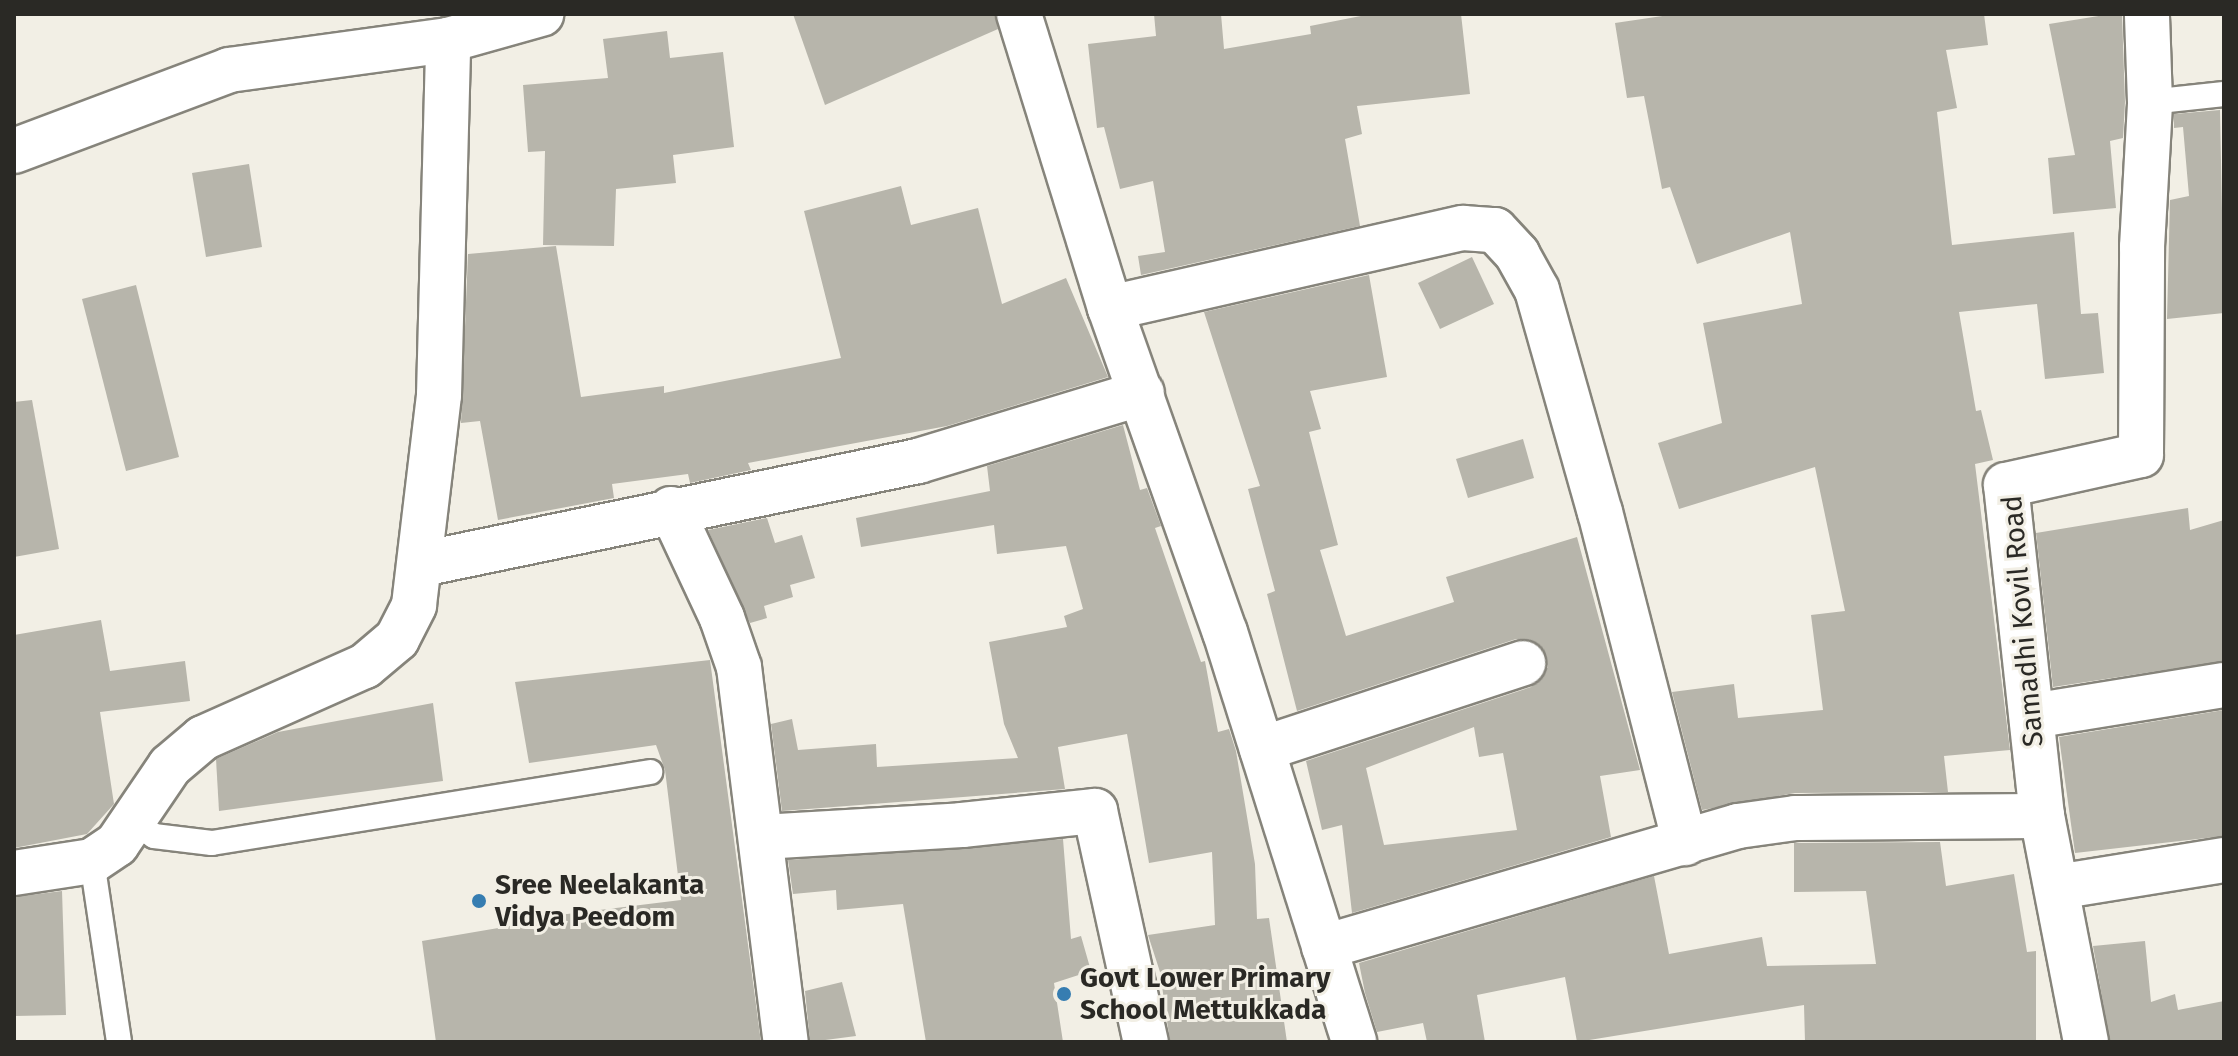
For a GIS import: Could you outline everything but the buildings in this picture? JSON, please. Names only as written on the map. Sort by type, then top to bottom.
[{"type":"street","points":[[14,151],[229,70],[448,40],[541,14]]},
{"type":"street","points":[[1019,14],[1110,308],[1142,393],[1262,749],[1354,1042]]},
{"type":"street","name":"Samadhi Kovil Road","points":[[2086,1042],[2042,816],[2006,485],[2141,455],[2142,247],[2150,102],[2147,14]]},
{"type":"street","points":[[14,873],[92,861],[117,844],[170,766],[203,738],[365,666],[397,639],[414,605],[422,564],[439,395],[448,40]]},
{"type":"street","points":[[1110,308],[1463,228],[1495,230],[1517,254],[1537,290],[1600,512],[1685,843]]},
{"type":"street","points":[[422,564],[671,509],[918,461],[1142,393]]},
{"type":"street","points":[[671,509],[722,618],[739,667],[786,1042]]},
{"type":"street","points":[[1262,749],[1523,663]]},
{"type":"street","points":[[2032,716],[2224,685]]},
{"type":"street","points":[[762,837],[1095,811],[1146,1042]]},
{"type":"street","points":[[1324,947],[1738,826],[1795,818],[2042,816]]},
{"type":"street","points":[[2057,887],[2224,860]]},
{"type":"lane","points":[[2150,102],[2224,94]]},
{"type":"lane","points":[[132,821],[154,836],[212,843],[650,772]]},
{"type":"lane","points":[[92,861],[119,1042]]},
{"type":"place","name":"Sree Neelakanta Vidya Peedom","points":[[479,901]]},
{"type":"place","name":"Govt Lower Primary School Mettukkada","points":[[1064,994]]}]
